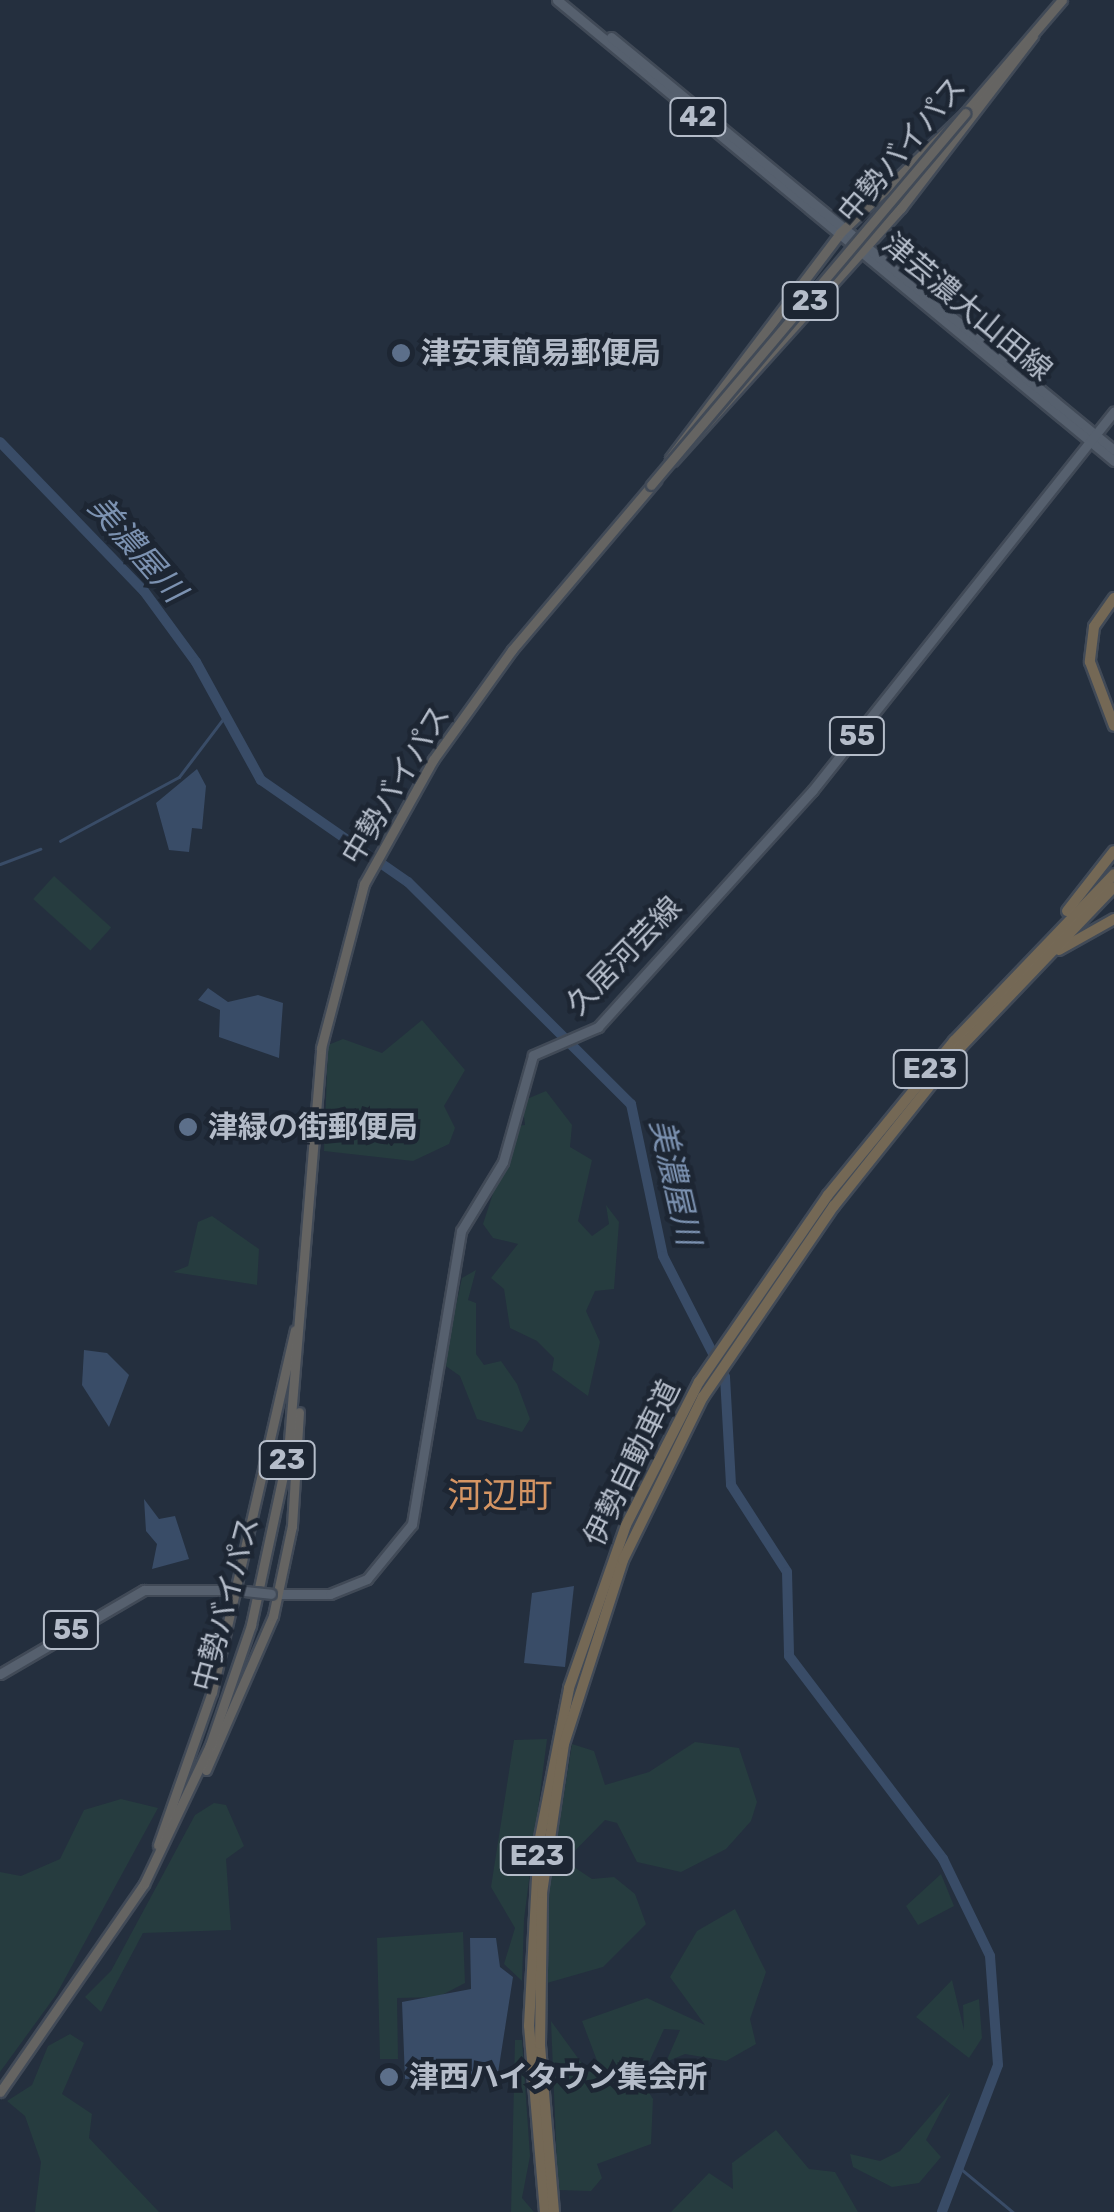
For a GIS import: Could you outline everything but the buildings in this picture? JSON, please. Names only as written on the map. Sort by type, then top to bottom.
[{"type":"highway","name":"中勢バイパス","points":[[0,2092],[66,2007],[145,1882],[210,1745],[251,1625],[288,1453],[326,1019],[369,874],[433,760],[554,595],[1062,0]]},
{"type":"highway","points":[[651,485],[864,249],[1033,36]]},
{"type":"highway","points":[[651,485],[844,231],[965,113]]},
{"type":"highway","points":[[1114,598],[1091,635],[1099,696],[1114,726]]},
{"type":"highway","points":[[1099,696],[1114,711]]},
{"type":"highway","points":[[1005,985],[1114,851]]},
{"type":"highway","name":"伊勢自動車道","points":[[545,2212],[534,1971],[560,1744],[586,1647],[674,1437],[770,1283],[1005,985],[1114,874]]},
{"type":"highway","name":"伊勢自動車道","points":[[770,1283],[961,1047],[1114,886]]},
{"type":"highway","points":[[961,1047],[1063,946],[1114,919]]},
{"type":"highway","points":[[239,1590],[273,1446],[306,1233]]},
{"type":"highway","points":[[274,1594],[292,1526],[300,1329]]},
{"type":"highway","name":"23","points":[[145,1882],[206,1710],[228,1608],[239,1590]]},
{"type":"highway","name":"23","points":[[145,1882],[273,1616],[274,1594]]},
{"type":"highway","name":"伊勢自動車道","points":[[534,2026],[554,2212]]},
{"type":"main road","name":"津芸濃大山田線","points":[[557,0],[844,231]]},
{"type":"main road","name":"津芸濃大山田線","points":[[566,0],[1094,439],[1114,462]]},
{"type":"main road","name":"久居河芸線","points":[[0,1674],[144,1590],[330,1594],[367,1579],[412,1524],[463,1225],[503,1162],[530,1060],[604,1020],[812,791],[1114,411]]},
{"type":"main road","name":"津芸濃大山田線","points":[[1094,439],[1114,450]]},
{"type":"green space","points":[[54,876],[111,928],[90,951],[33,899]]},
{"type":"green space","points":[[422,1020],[465,1070],[444,1106],[455,1128],[449,1144],[413,1161],[324,1151],[328,1045],[343,1039],[382,1053]]},
{"type":"green space","points":[[546,1091],[572,1125],[570,1147],[592,1160],[578,1221],[592,1236],[609,1224],[606,1205],[619,1222],[614,1289],[595,1291],[586,1311],[600,1342],[588,1396],[552,1370],[554,1358],[537,1341],[510,1328],[504,1289],[491,1278],[518,1244],[493,1238],[483,1224],[515,1126],[525,1125],[522,1101]]},
{"type":"green space","points":[[212,1216],[259,1249],[257,1285],[173,1272],[188,1266],[198,1222]]},
{"type":"green space","points":[[476,1270],[468,1300],[476,1303],[476,1354],[484,1365],[501,1361],[517,1384],[530,1419],[522,1432],[477,1419],[460,1376],[443,1364],[462,1278]]},
{"type":"green space","points":[[547,1739],[524,1919],[522,1981],[504,1964],[515,1928],[491,1887],[514,1740]]},
{"type":"green space","points":[[695,1742],[739,1748],[757,1802],[751,1821],[726,1849],[681,1872],[637,1862],[617,1823],[605,1820],[565,1861],[592,1879],[614,1877],[635,1894],[646,1924],[603,1967],[547,1983],[549,1889],[572,1744],[594,1751],[605,1785],[649,1772]]},
{"type":"green space","points":[[121,1799],[158,1808],[56,1995],[0,2072],[0,1872],[21,1876],[60,1859],[84,1810]]},
{"type":"green space","points":[[214,1803],[226,1805],[244,1846],[226,1859],[231,1930],[143,1933],[101,2012],[85,1997],[111,1971],[195,1815]]},
{"type":"green space","points":[[941,1874],[954,1906],[918,1925],[906,1906]]},
{"type":"green space","points":[[735,1909],[766,1972],[750,2019],[756,2044],[726,2061],[685,2054],[666,2062],[680,2030],[664,2029],[641,2080],[653,2099],[651,2144],[597,2164],[602,2178],[591,2191],[558,2190],[551,2021],[588,2072],[599,2066],[582,2021],[647,1998],[705,2025],[670,1977],[697,1931]]},
{"type":"green space","points":[[463,1932],[465,1983],[438,1997],[397,1998],[398,2059],[380,2059],[377,1938]]},
{"type":"green space","points":[[952,1980],[964,2030],[963,2005],[979,1999],[982,2038],[969,2058],[916,2017]]},
{"type":"green space","points":[[70,2034],[84,2043],[62,2094],[92,2114],[89,2138],[159,2212],[35,2212],[41,2162],[25,2116],[7,2101],[32,2085],[48,2046]]},
{"type":"green space","points":[[515,2040],[522,2040],[530,2156],[522,2198],[534,2212],[511,2212]]},
{"type":"green space","points":[[951,2092],[926,2140],[941,2157],[919,2183],[892,2187],[853,2167],[850,2154],[880,2161],[900,2151]]},
{"type":"green space","points":[[776,2130],[809,2169],[835,2172],[858,2212],[671,2212],[709,2173],[733,2189],[732,2163]]},
{"type":"water","points":[[197,769],[206,786],[202,829],[192,828],[189,852],[169,850],[156,803]]},
{"type":"water","points":[[208,988],[228,1002],[258,995],[283,1003],[279,1058],[219,1037],[220,1010],[198,1000]]},
{"type":"water","points":[[84,1350],[107,1353],[129,1375],[109,1427],[82,1385]]},
{"type":"water","points":[[144,1499],[159,1519],[175,1516],[189,1559],[152,1569],[157,1544],[146,1531]]},
{"type":"water","points":[[574,1586],[565,1667],[524,1663],[532,1593]]},
{"type":"water","points":[[470,1938],[496,1938],[500,1967],[513,1977],[498,2073],[405,2079],[402,2002],[471,1989]]},
{"type":"waterway","name":"美濃屋川","points":[[0,442],[144,591],[196,662],[261,780],[408,882],[631,1104],[663,1256],[725,1377],[731,1485],[787,1572],[789,1656],[943,1859],[990,1956],[998,2065],[942,2212]]},
{"type":"waterway","points":[[60,841],[179,777],[226,715]]},
{"type":"waterway","points":[[0,864],[40,849]]},
{"type":"waterway","points":[[960,2168],[1013,2212]]},
{"type":"place","name":"津安東簡易郵便局","points":[[401,353]]},
{"type":"place","name":"津緑の街郵便局","points":[[188,1127]]},
{"type":"place","name":"津西ハイタウン集会所","points":[[389,2077]]},
{"type":"district","name":"河辺町","points":[[500,1495]]}]
